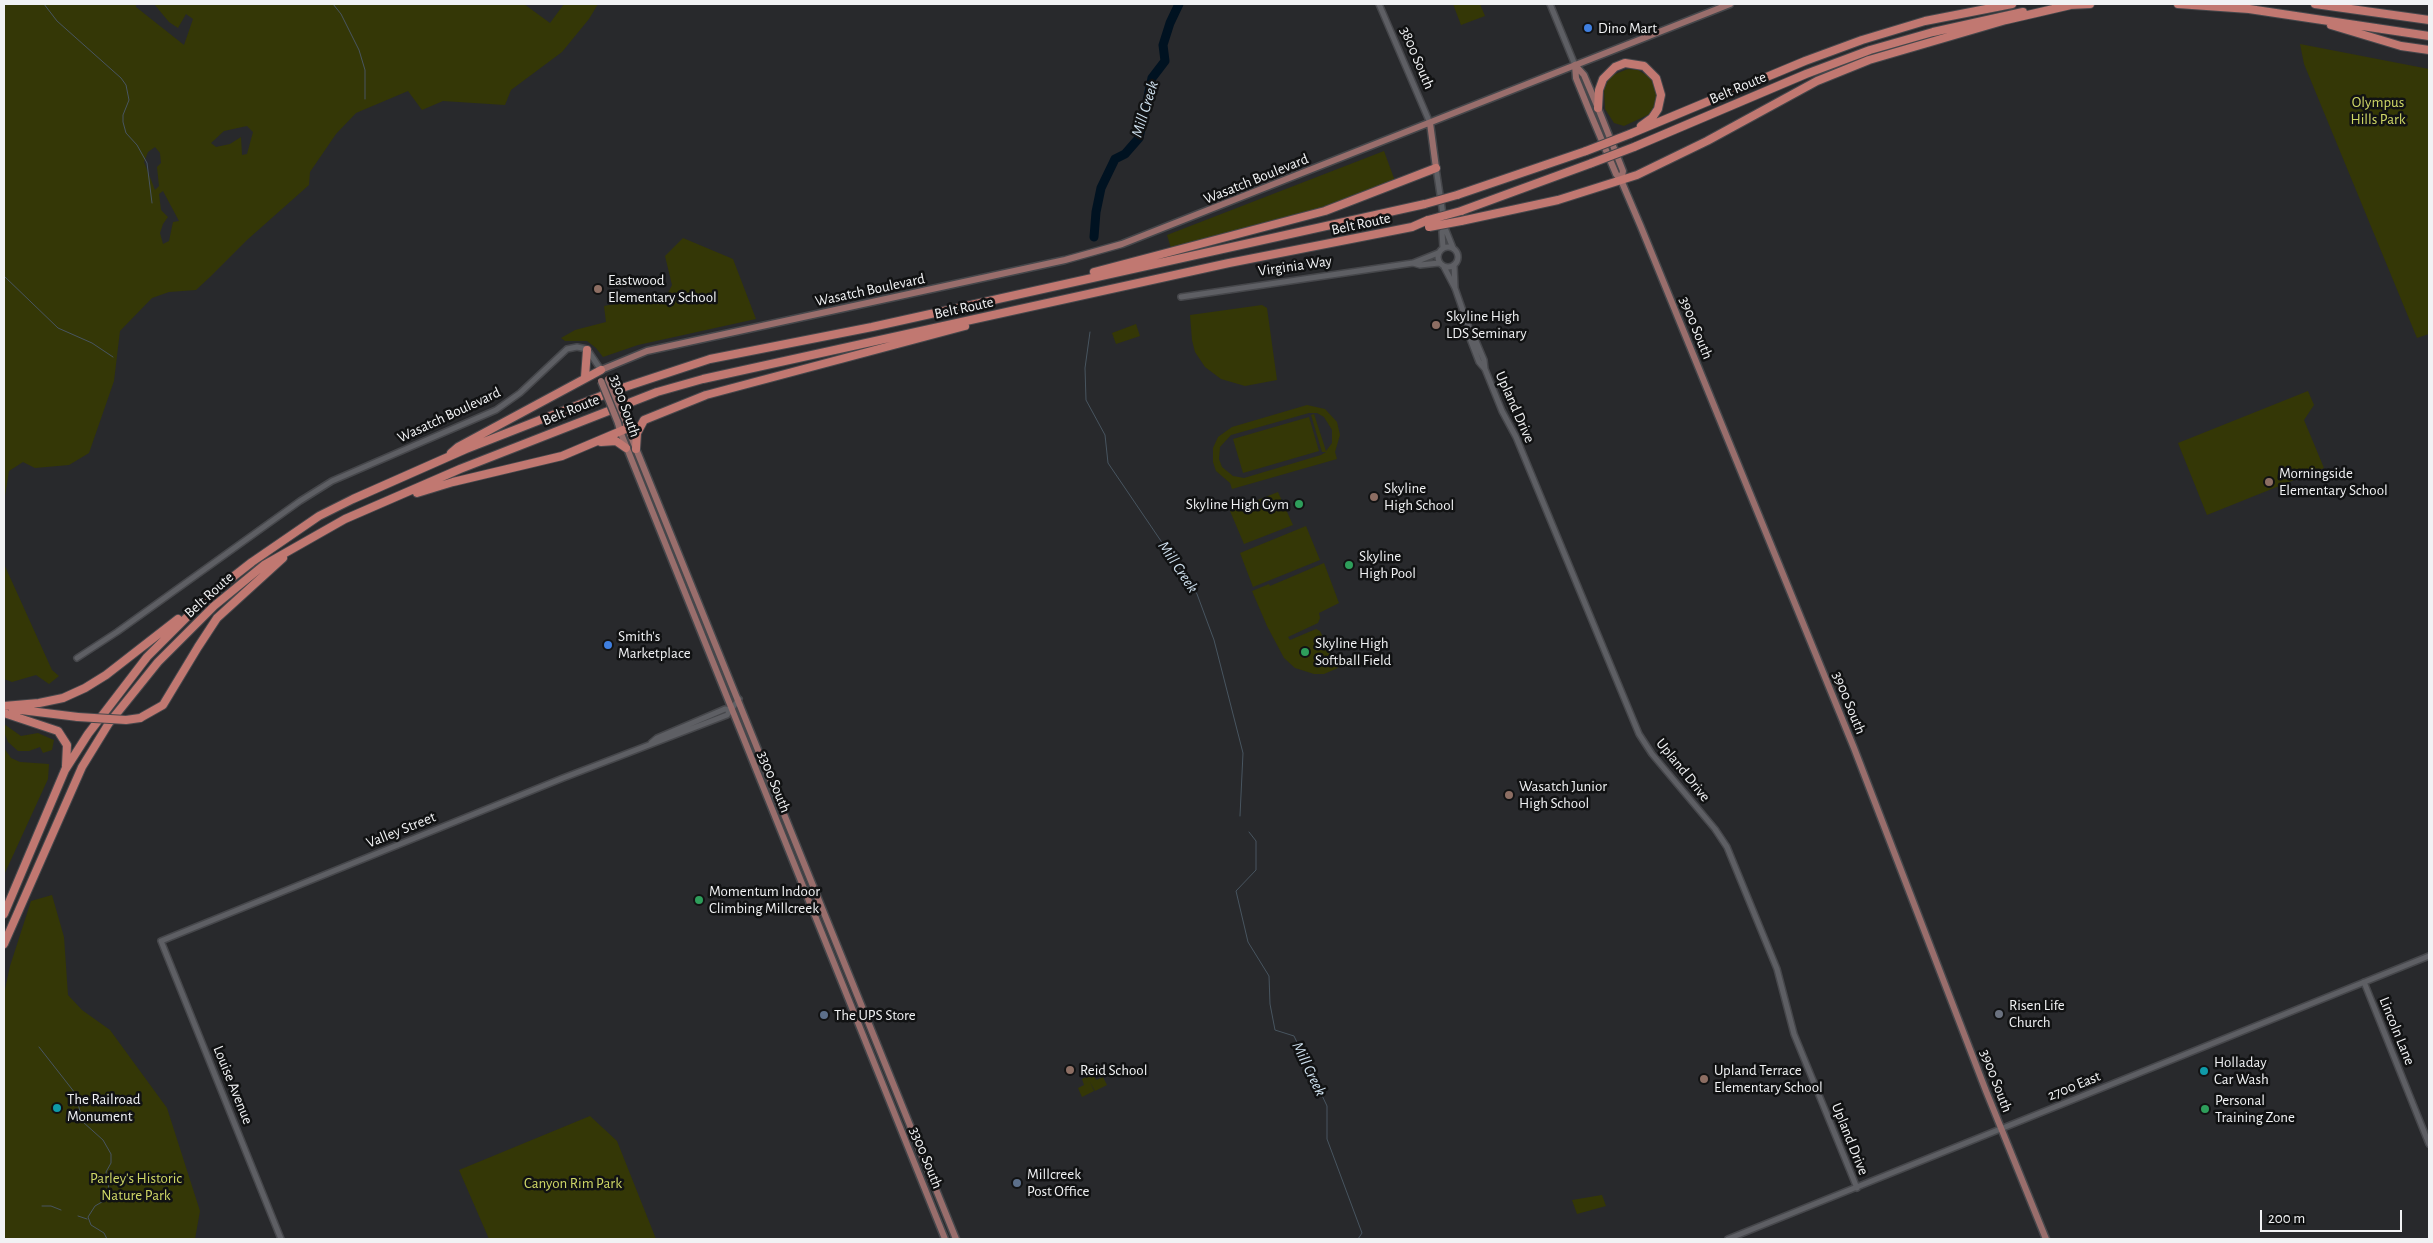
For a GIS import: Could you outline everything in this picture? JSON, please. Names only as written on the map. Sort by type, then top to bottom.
[{"type":"highway","name":"Belt Route","points":[[4,914],[65,770],[88,734],[147,656],[206,598],[273,546],[319,516],[446,458],[628,385],[710,359],[1002,298],[1425,204],[1457,195],[1586,151],[1805,61],[1862,40],[1926,21],[2012,4]]},
{"type":"highway","name":"Belt Route","points":[[22,903],[82,767],[108,723],[158,662],[214,606],[264,565],[345,519],[460,470],[657,392],[703,379],[1229,263],[1429,224],[1592,163],[1806,74],[1870,50],[2006,14],[2074,4],[2090,4]]},
{"type":"highway","points":[[1429,224],[1461,221],[1558,200],[1621,180],[1656,167],[1817,81],[1869,60],[2006,20],[2074,4]]},
{"type":"highway","points":[[2178,4],[2250,9],[2429,36]]},
{"type":"highway","points":[[2315,4],[2429,20]]},
{"type":"highway","points":[[2303,17],[2401,46],[2429,50]]},
{"type":"highway","points":[[1598,108],[1599,90],[1603,79],[1615,67],[1625,63],[1635,64],[1651,71],[1660,87],[1658,109],[1652,118],[1630,134]]},
{"type":"highway","points":[[1002,298],[1325,211],[1436,168]]},
{"type":"highway","points":[[636,449],[637,433],[644,420],[706,395],[935,335],[1028,308]]},
{"type":"highway","points":[[585,377],[587,350]]},
{"type":"highway","points":[[446,458],[458,447],[601,370]]},
{"type":"highway","points":[[592,444],[622,426]]},
{"type":"highway","points":[[384,504],[453,482],[554,458],[607,440],[616,441],[626,448]]},
{"type":"highway","points":[[4,707],[78,717],[126,720],[140,718],[164,705],[217,618],[241,594],[300,543]]},
{"type":"highway","points":[[4,707],[63,698],[85,688],[106,675],[206,598]]},
{"type":"highway","points":[[4,713],[58,731],[67,745],[68,754],[65,770]]},
{"type":"highway","points":[[4,944],[22,903]]},
{"type":"highway","points":[[4,952],[22,903]]},
{"type":"main road","name":"Wasatch Boulevard","points":[[601,370],[647,351],[1100,251],[1167,228],[1730,4]]},
{"type":"main road","name":"3900 South","points":[[1575,65],[1584,75],[1598,108],[1623,171],[1621,180]]},
{"type":"main road","name":"3900 South","points":[[1575,65],[1576,78],[1589,110],[1616,174],[1621,180],[1835,702],[2046,1239]]},
{"type":"main road","points":[[1430,123],[1436,168]]},
{"type":"main road","name":"3300 South","points":[[601,370],[622,426],[636,449],[739,699],[956,1239]]},
{"type":"main road","name":"3300 South","points":[[622,426],[626,448],[945,1239]]},
{"type":"street","name":"3800 South","points":[[1379,4],[1430,123]]},
{"type":"street","points":[[1550,4],[1575,65]]},
{"type":"street","points":[[1436,168],[1445,228],[1458,257],[1454,266],[1444,267],[1439,262],[1438,253],[1443,248],[1453,248]]},
{"type":"street","points":[[1443,248],[1442,232],[1445,228]]},
{"type":"street","name":"Virginia Way","points":[[1182,297],[1413,263],[1438,253]]},
{"type":"street","name":"Virginia Way","points":[[1413,263],[1420,265],[1439,262]]},
{"type":"street","name":"Upland Drive","points":[[1454,266],[1454,288]]},
{"type":"street","name":"Upland Drive","points":[[1444,267],[1454,288],[1474,343],[1477,343],[1484,360],[1484,369]]},
{"type":"street","name":"Upland Drive","points":[[1470,331],[1469,336],[1479,362],[1516,437],[1639,734],[1652,754],[1715,829],[1727,847],[1777,969],[1794,1034],[1857,1188]]},
{"type":"street","name":"Wasatch Boulevard","points":[[77,658],[124,628],[300,500],[332,480],[496,410],[520,393],[567,350],[577,347],[587,350]]},
{"type":"street","points":[[587,350],[601,370]]},
{"type":"street","points":[[732,710],[739,699]]},
{"type":"street","name":"Valley Street","points":[[161,941],[650,743],[659,742],[727,714],[732,710]]},
{"type":"street","name":"Louise Avenue","points":[[161,941],[281,1239]]},
{"type":"street","name":"2700 East","points":[[1728,1239],[2429,956]]},
{"type":"street","name":"Lincoln Lane","points":[[2364,982],[2429,1144]]},
{"type":"green space","points":[[4,4],[136,4],[136,7],[184,45],[193,19],[186,14],[178,28],[169,22],[154,4],[524,4],[550,23],[564,4],[598,4],[589,19],[562,52],[511,90],[505,105],[443,101],[422,110],[408,91],[356,113],[336,134],[310,172],[309,185],[247,240],[196,290],[169,292],[152,298],[120,331],[114,381],[89,453],[69,465],[35,468],[23,462],[9,471],[4,502]],"holes":[[[247,126],[253,132],[247,154],[242,155],[241,137],[230,144],[216,147],[211,143],[224,131]],[[155,147],[160,153],[161,163],[157,167],[159,186],[155,190],[144,162],[148,152]],[[163,191],[179,221],[173,222],[169,241],[163,244],[160,233],[168,217],[161,210],[159,194]]]},
{"type":"green space","points":[[1453,4],[1480,4],[1485,16],[1461,25]]},
{"type":"green space","name":"Olympus Hills Park","points":[[2300,44],[2429,69],[2429,334],[2417,338],[2304,64]]},
{"type":"green space","points":[[1628,69],[1638,70],[1651,78],[1655,84],[1657,95],[1652,113],[1624,126],[1614,123],[1605,109],[1604,90],[1610,76]]},
{"type":"green space","points":[[1384,151],[1395,181],[1325,208],[1171,248],[1167,235]]},
{"type":"green space","points":[[683,238],[733,259],[756,319],[638,345],[603,357],[587,341],[565,341],[561,338],[575,330],[606,322],[604,306],[668,293],[672,285],[665,256]]},
{"type":"green space","points":[[1262,305],[1267,308],[1277,380],[1245,386],[1221,379],[1205,367],[1195,352],[1190,315]]},
{"type":"green space","points":[[1136,324],[1140,336],[1116,344],[1112,333]]},
{"type":"green space","points":[[2308,391],[2314,405],[2304,420],[2324,468],[2207,515],[2178,443]]},
{"type":"green space","points":[[1307,405],[1325,409],[1337,422],[1340,435],[1335,452],[1337,459],[1232,489],[1230,483],[1216,471],[1213,462],[1213,448],[1218,437],[1232,427]],"holes":[[[1309,413],[1317,413],[1324,417],[1332,430],[1332,443],[1326,451],[1314,414],[1311,415],[1322,452],[1326,452],[1321,455],[1244,478],[1233,476],[1222,467],[1219,459],[1220,447],[1231,435]]]},
{"type":"green space","points":[[1309,417],[1319,451],[1243,473],[1233,439]]},
{"type":"green space","points":[[1278,492],[1293,525],[1244,544],[1230,511]]},
{"type":"green space","points":[[1306,526],[1320,560],[1253,587],[1240,553]]},
{"type":"green space","points":[[1324,563],[1339,603],[1319,613],[1318,623],[1288,637],[1290,640],[1316,629],[1320,631],[1338,668],[1324,674],[1314,674],[1295,668],[1284,658],[1267,626],[1252,591],[1269,584],[1270,586]]},
{"type":"green space","points":[[4,564],[52,670],[59,676],[49,684],[36,675],[12,682],[4,679]]},
{"type":"green space","points":[[4,724],[21,736],[38,733],[54,740],[52,750],[43,753],[40,747],[29,751],[18,751],[8,742],[4,732]]},
{"type":"green space","points":[[4,748],[11,758],[20,762],[49,764],[48,779],[4,875]]},
{"type":"green space","name":"Parley's Historic Nature Park","points":[[52,895],[64,937],[68,995],[82,1010],[110,1030],[167,1108],[200,1211],[195,1239],[4,1239],[4,994],[10,966],[31,901]]},
{"type":"green space","points":[[1093,1074],[1096,1080],[1103,1077],[1107,1085],[1095,1091],[1090,1082],[1094,1091],[1082,1097],[1078,1088],[1084,1085],[1082,1079]]},
{"type":"green space","name":"Canyon Rim Park","points":[[590,1116],[617,1141],[656,1239],[489,1239],[459,1170]]},
{"type":"green space","points":[[1602,1195],[1606,1206],[1577,1214],[1572,1200]]},
{"type":"waterway","points":[[44,4],[57,21],[121,78],[126,85],[129,100],[123,115],[123,122],[126,133],[137,145],[147,163],[152,203]]},
{"type":"waterway","points":[[333,4],[341,14],[359,50],[365,70],[365,99]]},
{"type":"waterway","name":"Mill Creek","points":[[1094,237],[1096,212],[1101,188],[1115,159],[1125,154],[1139,138],[1152,78],[1165,61],[1163,45],[1179,4]]},
{"type":"waterway","points":[[4,276],[58,328],[92,343],[113,357]]},
{"type":"waterway","name":"Mill Creek","points":[[1090,332],[1085,368],[1086,400],[1105,435],[1108,463],[1197,594],[1214,640],[1243,753],[1240,816]]},
{"type":"waterway","name":"Mill Creek","points":[[1249,832],[1256,841],[1256,870],[1236,891],[1248,942],[1269,976],[1270,1004],[1275,1030],[1294,1036],[1327,1106],[1327,1139],[1362,1233],[1358,1239]]},
{"type":"waterway","points":[[39,1047],[75,1093],[83,1122],[103,1140],[111,1154],[111,1163],[106,1172],[109,1190],[107,1199],[95,1206],[88,1217],[91,1225],[104,1233],[107,1239]]},
{"type":"waterway","points":[[42,1206],[51,1206],[61,1210]]},
{"type":"waterway","points":[[78,1216],[87,1219]]},
{"type":"place","name":"Dino Mart","points":[[1588,28]]},
{"type":"place","name":"Eastwood Elementary School","points":[[598,289]]},
{"type":"place","name":"Skyline High LDS Seminary","points":[[1436,325]]},
{"type":"place","name":"Morningside Elementary School","points":[[2269,482]]},
{"type":"place","name":"Skyline High School","points":[[1374,497]]},
{"type":"place","name":"Skyline High Gym","points":[[1299,504]]},
{"type":"place","name":"Skyline High Pool","points":[[1349,565]]},
{"type":"place","name":"Smith's Marketplace","points":[[608,645]]},
{"type":"place","name":"Skyline High Softball Field","points":[[1305,652]]},
{"type":"place","name":"Wasatch Junior High School","points":[[1509,795]]},
{"type":"place","name":"Momentum Indoor Climbing Millcreek","points":[[699,900]]},
{"type":"place","name":"Risen Life Church","points":[[1999,1014]]},
{"type":"place","name":"The UPS Store","points":[[824,1015]]},
{"type":"place","name":"Reid School","points":[[1070,1070]]},
{"type":"place","name":"Holladay Car Wash","points":[[2204,1071]]},
{"type":"place","name":"Upland Terrace Elementary School","points":[[1704,1079]]},
{"type":"place","name":"The Railroad Monument","points":[[57,1108]]},
{"type":"place","name":"Personal Training Zone","points":[[2205,1109]]},
{"type":"place","name":"Millcreek Post Office","points":[[1017,1183]]}]
